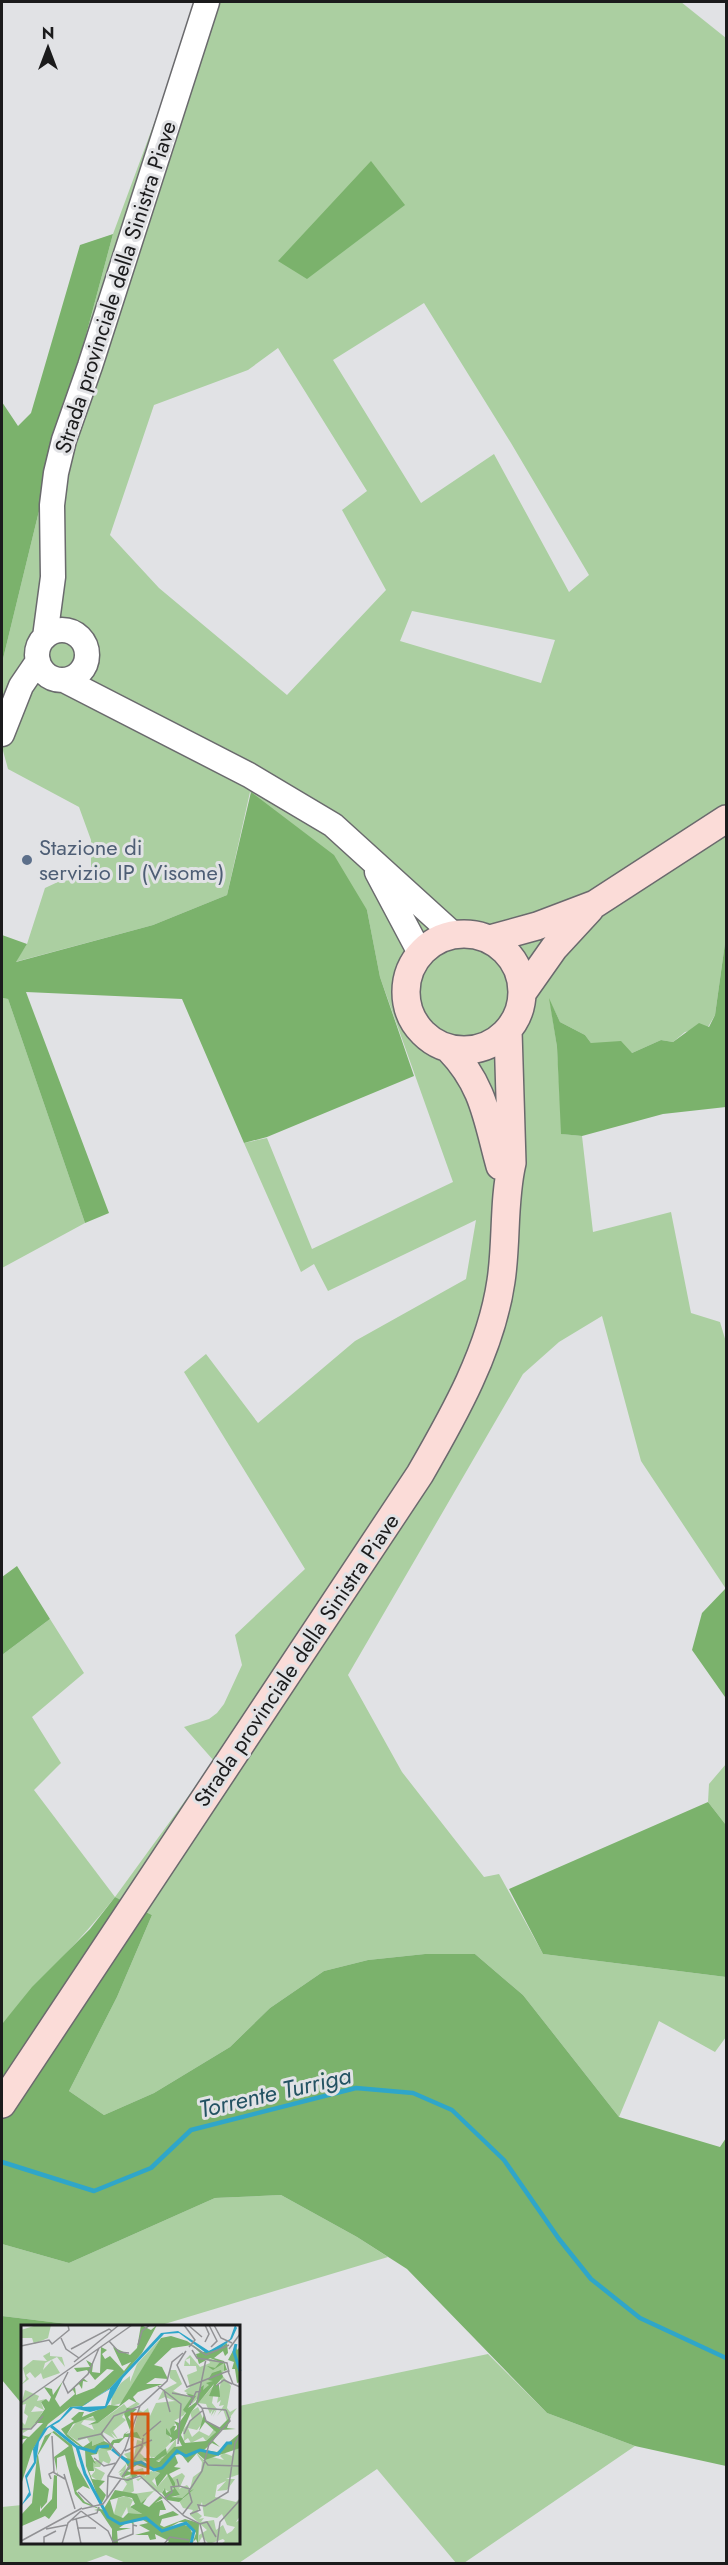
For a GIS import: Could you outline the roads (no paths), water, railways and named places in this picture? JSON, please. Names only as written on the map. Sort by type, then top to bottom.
[{"type":"main road","points":[[490,939],[537,926],[595,904],[726,819]]},
{"type":"main road","points":[[523,992],[554,948],[595,904]]},
{"type":"main road","points":[[453,934],[472,934],[490,939],[506,950],[521,977],[523,992],[519,1013],[508,1031],[497,1041],[483,1048],[468,1051],[449,1049],[431,1041],[416,1027],[407,1009],[405,990],[409,970],[420,953],[435,941],[453,934]]},
{"type":"main road","points":[[507,1176],[508,1031]]},
{"type":"main road","points":[[449,1049],[465,1066],[478,1089],[507,1176]]},
{"type":"main road","name":"Strada provinciale della Sinistra Piave","points":[[6,2096],[420,1474],[446,1429],[466,1386],[494,1313],[505,1250],[507,1176]]},
{"type":"street","name":"Strada provinciale della Sinistra Piave","points":[[45,637],[53,577],[52,505],[56,473],[64,440],[207,2]]},
{"type":"street","name":"Strada provinciale della Sinistra Piave","points":[[53,577],[61,608],[72,632]]},
{"type":"street","points":[[2,734],[21,686],[38,661],[40,644],[45,637],[57,630],[72,632],[85,645],[87,660],[123,710]]},
{"type":"street","points":[[11,711],[34,690],[79,674],[87,660]]},
{"type":"street","points":[[38,661],[45,673],[123,710],[299,803],[333,825],[453,934]]},
{"type":"street","points":[[369,856],[420,953]]},
{"type":"waterway","name":"Torrente Turriga","points":[[2,2162],[94,2191],[151,2168],[191,2130],[356,2088],[413,2093],[452,2110],[504,2160],[559,2239],[591,2279],[640,2318],[726,2358]]},
{"type":"place","name":"Stazione di servizio IP (Visome)","points":[[27,860]]}]
